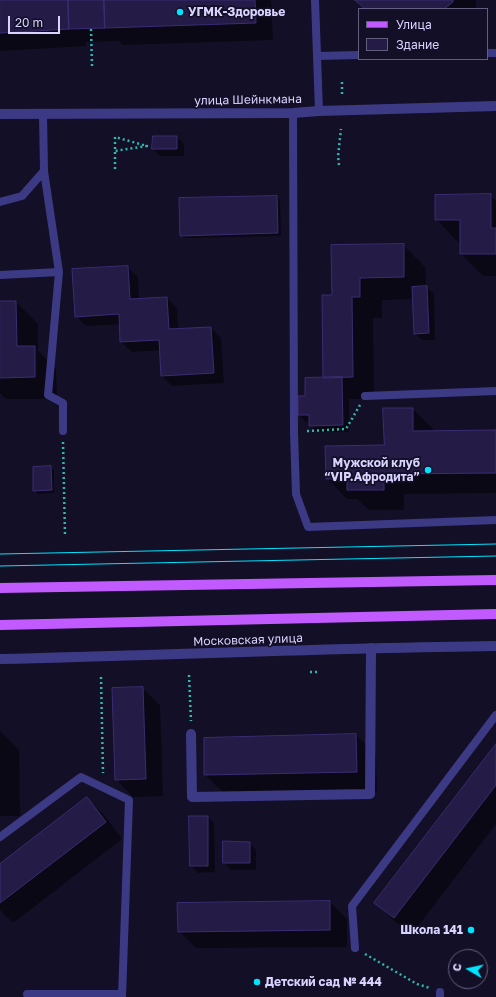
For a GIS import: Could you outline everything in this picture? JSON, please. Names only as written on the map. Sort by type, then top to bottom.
[{"type":"main road","points":[[0,588],[496,580]]},
{"type":"main road","name":"Московская улица","points":[[0,625],[496,614]]},
{"type":"street","name":"улица Шейнкмана","points":[[0,114],[293,113],[496,106]]},
{"type":"street","name":"Московская улица","points":[[0,659],[192,655],[371,648],[496,646]]},
{"type":"street","points":[[191,734],[192,797],[370,794],[371,648]]},
{"type":"lane","points":[[315,0],[319,111]]},
{"type":"lane","points":[[317,56],[358,55]]},
{"type":"lane","points":[[293,113],[294,432],[296,494],[308,527],[496,520]]},
{"type":"lane","points":[[44,114],[44,171],[59,272],[48,395],[63,403],[63,431]]},
{"type":"lane","points":[[0,202],[22,196],[44,171]]},
{"type":"lane","points":[[0,275],[59,272]]},
{"type":"lane","points":[[365,396],[496,391]]},
{"type":"lane","points":[[354,948],[352,906],[496,715]]},
{"type":"lane","points":[[0,837],[81,777],[129,800],[122,995],[27,994]]},
{"type":"path","points":[[91,29],[92,66]]},
{"type":"path","points":[[339,165],[341,129]]},
{"type":"path","points":[[115,151],[147,146],[115,137],[115,151],[115,169]]},
{"type":"path","points":[[294,432],[346,430],[365,396]]},
{"type":"path","points":[[63,431],[65,536]]},
{"type":"path","points":[[310,672],[319,672]]},
{"type":"path","points":[[190,675],[191,734]]},
{"type":"path","points":[[101,677],[103,788]]},
{"type":"path","points":[[354,948],[422,986]]},
{"type":"building","points":[[0,0],[68,0],[69,29],[0,33]]},
{"type":"building","points":[[68,0],[104,0],[105,28],[69,29]]},
{"type":"building","name":"УГМК-Здоровье","points":[[104,0],[255,0],[256,23],[105,28]]},
{"type":"building","points":[[355,0],[453,0],[453,2],[445,8],[365,8]]},
{"type":"building","points":[[153,136],[177,136],[177,149],[152,149]]},
{"type":"building","points":[[491,194],[491,228],[496,228],[496,254],[460,254],[460,220],[435,220],[435,195]]},
{"type":"building","points":[[277,196],[278,233],[180,236],[179,198]]},
{"type":"building","points":[[404,244],[404,277],[360,278],[360,297],[352,297],[353,377],[323,378],[322,295],[332,295],[331,245]]},
{"type":"building","points":[[128,266],[130,299],[167,297],[169,329],[211,327],[214,373],[161,376],[159,340],[120,342],[119,314],[75,317],[72,269]]},
{"type":"building","points":[[427,286],[429,333],[414,334],[412,287]]},
{"type":"building","points":[[0,301],[16,301],[17,346],[35,346],[35,377],[0,378]]},
{"type":"building","points":[[342,377],[343,425],[309,426],[309,415],[298,415],[298,396],[305,396],[305,378]]},
{"type":"building","points":[[383,408],[413,408],[413,431],[496,430],[496,473],[384,474],[384,490],[347,490],[347,479],[326,479],[325,446],[384,445]]},
{"type":"building","points":[[51,466],[52,490],[33,491],[33,467]]},
{"type":"building","points":[[143,687],[146,779],[115,780],[112,688]]},
{"type":"building","points":[[356,734],[357,772],[204,775],[204,738]]},
{"type":"building","points":[[496,744],[496,785],[394,918],[374,903]]},
{"type":"building","points":[[87,797],[106,822],[0,903],[0,864]]},
{"type":"building","points":[[189,816],[208,816],[208,866],[190,866]]},
{"type":"building","points":[[223,841],[250,842],[250,863],[223,863]]},
{"type":"building","points":[[330,901],[330,930],[178,932],[177,903]]},
{"type":"tram line","points":[[0,554],[496,544]]},
{"type":"tram line","points":[[0,566],[496,556]]},
{"type":"place","name":"УГМК-Здоровье","points":[[180,12]]},
{"type":"place","name":"Мужской клуб “VIP.Афродита”","points":[[428,470]]},
{"type":"place","name":"Школа 141","points":[[471,930]]},
{"type":"place","name":"Детский сад № 444","points":[[257,982]]}]
